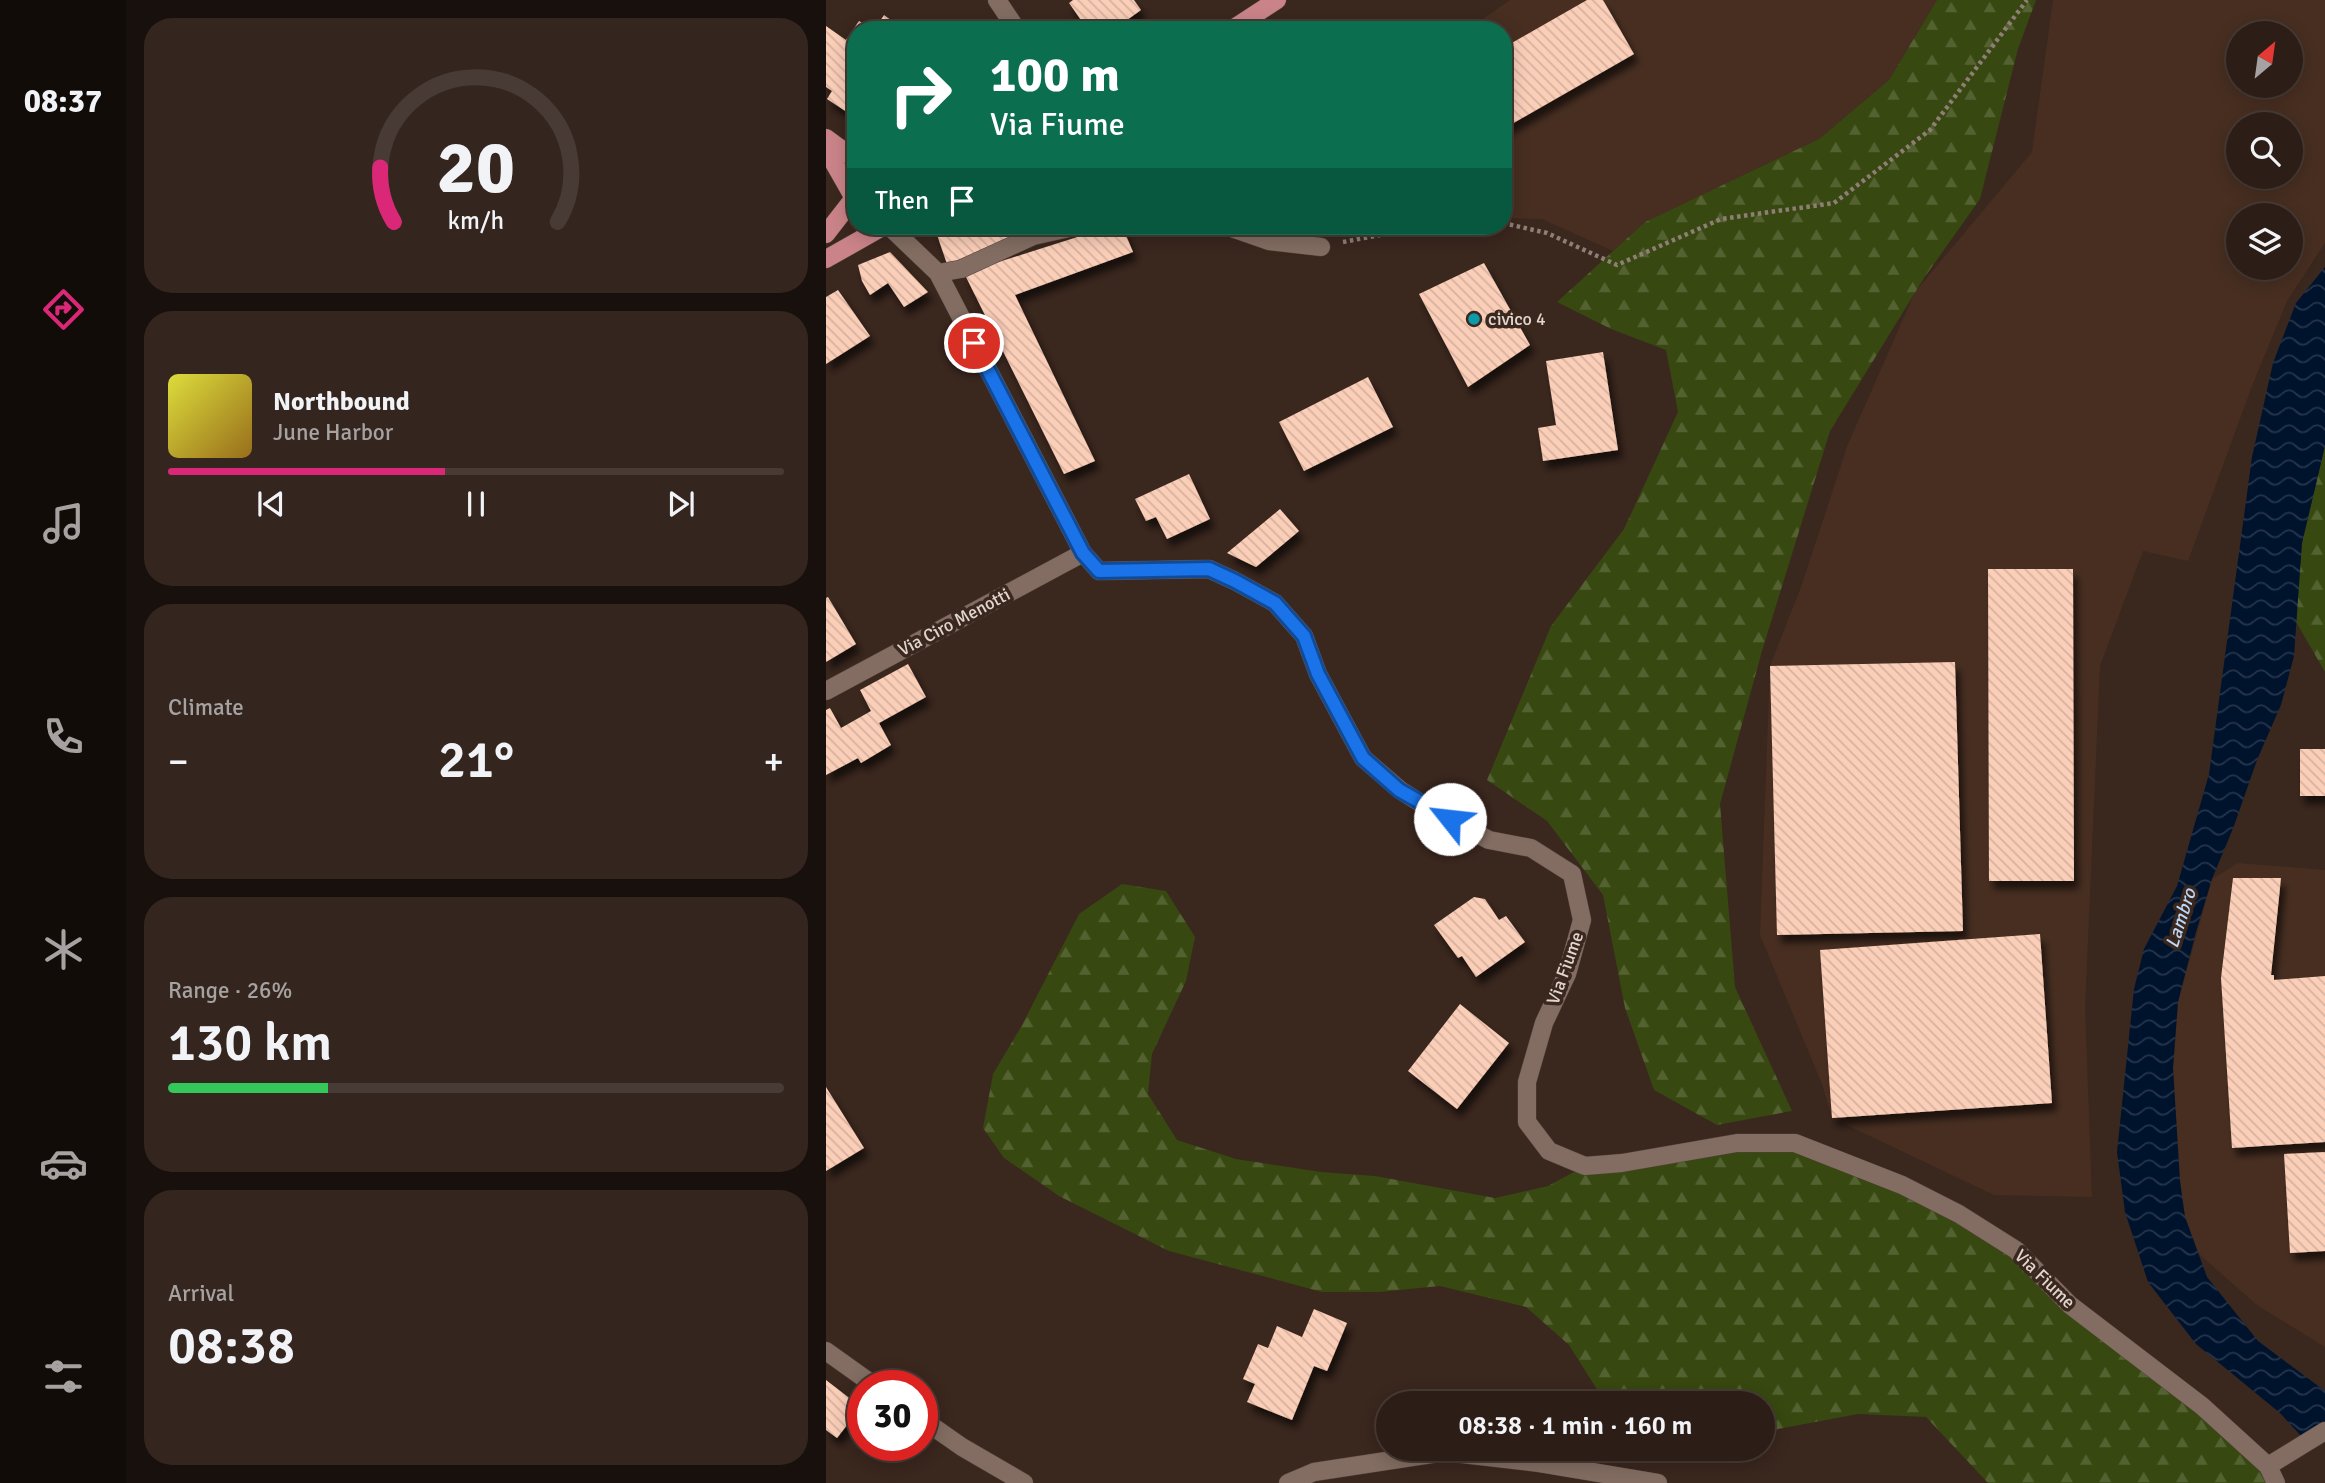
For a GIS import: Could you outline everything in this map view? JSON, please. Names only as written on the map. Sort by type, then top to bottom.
[{"type":"main road","points":[[1245,21],[1277,0]]},
{"type":"main road","points":[[826,138],[847,153]]},
{"type":"main road","points":[[826,149],[847,187]]},
{"type":"main road","points":[[826,234],[847,206]]},
{"type":"main road","points":[[826,260],[869,235]]},
{"type":"street","points":[[997,0],[1011,21]]},
{"type":"street","name":"Via Fiume","points":[[892,235],[937,274],[1083,553],[1099,571],[1209,569],[1275,603],[1304,636],[1318,674],[1363,758],[1399,790],[1430,809],[1489,840],[1531,848],[1572,874],[1582,920],[1567,974],[1544,1023],[1527,1082],[1527,1122],[1549,1151],[1586,1166],[1633,1161],[1737,1143],[1795,1143],[1902,1185],[1959,1214],[2016,1250],[2070,1305],[2202,1406],[2268,1466]]},
{"type":"street","points":[[937,274],[961,269],[1038,235]]},
{"type":"street","points":[[1252,235],[1269,241],[1321,247]]},
{"type":"street","name":"Via Ciro Menotti","points":[[826,691],[1083,553]]},
{"type":"street","points":[[826,1351],[853,1370]]},
{"type":"street","points":[[938,1430],[1024,1483]]},
{"type":"street","points":[[2276,1483],[2268,1466],[2325,1431]]},
{"type":"street","points":[[1288,1483],[1314,1472],[1445,1452],[1539,1463],[1658,1483]]},
{"type":"path","points":[[1512,225],[1547,233],[1617,265],[1721,219],[1834,203],[1930,130],[2027,0]]},
{"type":"path","points":[[1321,247],[1382,235]]},
{"type":"shaded area","points":[[1510,0],[1937,0],[1889,80],[1819,139],[1645,222],[1613,251],[1542,219],[1512,218],[1512,21],[1480,21]]},
{"type":"shaded area","points":[[2053,0],[2325,0],[2325,243],[2303,277],[2303,203],[2226,203],[2226,280],[2301,280],[2287,301],[2252,386],[2188,561],[2143,551],[2100,666],[2085,1008],[2092,1197],[1994,1195],[1832,1118],[1822,1084],[1760,935],[1770,666],[1801,587],[1848,444],[1915,292],[2032,152]]},
{"type":"shaded area","points":[[2238,863],[2325,870],[2325,1347],[2257,1305],[2199,1254],[2185,1217],[2173,1068],[2178,1002],[2212,879]]},
{"type":"green space","points":[[1937,0],[2036,0],[2018,49],[1980,199],[1924,278],[1830,431],[1762,651],[1720,804],[1735,987],[1792,1111],[1717,1125],[1654,1090],[1625,1008],[1603,895],[1547,821],[1487,780],[1551,626],[1624,529],[1678,412],[1666,350],[1611,329],[1557,302],[1645,222],[1819,139],[1889,80]]},
{"type":"green space","points":[[2325,446],[2325,672],[2295,620],[2302,543]]},
{"type":"green space","points":[[1122,884],[1166,891],[1195,937],[1186,981],[1152,1054],[1148,1094],[1177,1140],[1236,1159],[1321,1172],[1375,1176],[1495,1198],[1548,1186],[1585,1166],[1795,1143],[1959,1214],[2202,1406],[2276,1483],[1988,1483],[1926,1417],[1858,1414],[1775,1430],[1775,1391],[1598,1391],[1569,1345],[1526,1307],[1440,1286],[1379,1292],[1322,1292],[1169,1251],[1059,1196],[1004,1158],[983,1128],[993,1074],[1021,1027],[1079,914]]},
{"type":"water","name":"Lambro","points":[[2325,267],[2325,446],[2302,543],[2294,656],[2281,705],[2212,879],[2196,932],[2178,1002],[2173,1068],[2185,1217],[2207,1277],[2258,1341],[2325,1391],[2325,1437],[2311,1447],[2280,1413],[2196,1344],[2148,1282],[2125,1212],[2117,1152],[2134,989],[2144,949],[2177,886],[2209,774],[2252,457],[2273,363],[2296,303]]},
{"type":"building","points":[[1073,0],[1134,0],[1141,10],[1126,21],[1082,21],[1069,3]]},
{"type":"building","points":[[1587,0],[1603,0],[1634,54],[1512,124],[1512,43]]},
{"type":"building","points":[[884,15],[892,21],[880,21]]},
{"type":"building","points":[[826,26],[846,40],[847,112],[827,99],[832,91],[826,87]]},
{"type":"building","points":[[937,235],[1011,235],[1014,242],[947,264]]},
{"type":"building","points":[[1084,235],[1126,235],[1133,252],[1015,295],[1095,461],[1064,474],[964,273]]},
{"type":"building","points":[[890,252],[928,292],[904,307],[888,283],[870,295],[862,281],[858,265]]},
{"type":"building","name":"civico 4","points":[[1484,263],[1530,345],[1468,387],[1419,294]]},
{"type":"building","points":[[838,290],[870,336],[826,364],[826,297]]},
{"type":"building","points":[[1603,352],[1618,450],[1543,461],[1538,428],[1556,425],[1546,361]]},
{"type":"building","points":[[1368,377],[1393,427],[1304,471],[1279,422]]},
{"type":"building","points":[[1189,474],[1210,519],[1167,539],[1156,517],[1146,521],[1135,499]]},
{"type":"building","points":[[1280,509],[1299,531],[1256,567],[1227,553]]},
{"type":"building","points":[[1988,569],[2073,569],[2074,881],[1989,881]]},
{"type":"building","points":[[828,597],[856,644],[826,662],[826,598]]},
{"type":"building","points":[[1955,662],[1963,931],[1777,935],[1770,666]]},
{"type":"building","points":[[908,664],[926,697],[879,723],[891,745],[861,763],[858,758],[826,775],[826,710],[830,708],[841,728],[871,711],[860,690]]},
{"type":"building","points":[[2300,749],[2325,749],[2325,796],[2300,796]]},
{"type":"building","points":[[2233,878],[2281,878],[2271,975],[2274,975],[2274,980],[2325,976],[2325,1142],[2232,1148],[2221,978]]},
{"type":"building","points":[[1474,897],[1485,899],[1499,920],[1506,916],[1525,942],[1476,977],[1462,956],[1458,958],[1434,925]]},
{"type":"building","points":[[2040,934],[2052,1103],[1832,1118],[1820,950]]},
{"type":"building","points":[[1460,1004],[1509,1043],[1457,1109],[1408,1071]]},
{"type":"building","points":[[826,1087],[864,1148],[826,1171]]},
{"type":"building","points":[[2325,1152],[2325,1251],[2290,1253],[2284,1154]]},
{"type":"building","points":[[1314,1309],[1347,1323],[1327,1371],[1314,1366],[1292,1420],[1247,1402],[1255,1384],[1243,1379],[1258,1344],[1268,1348],[1277,1326],[1302,1337]]},
{"type":"building","points":[[826,1380],[847,1396],[847,1425],[837,1438],[826,1430]]},
{"type":"place","name":"civico 4","points":[[1474,319]]},
{"type":"route","points":[[974,343],[1083,553],[1099,571],[1209,569],[1275,603],[1304,636],[1318,674],[1363,758],[1399,790],[1450,819]]}]
